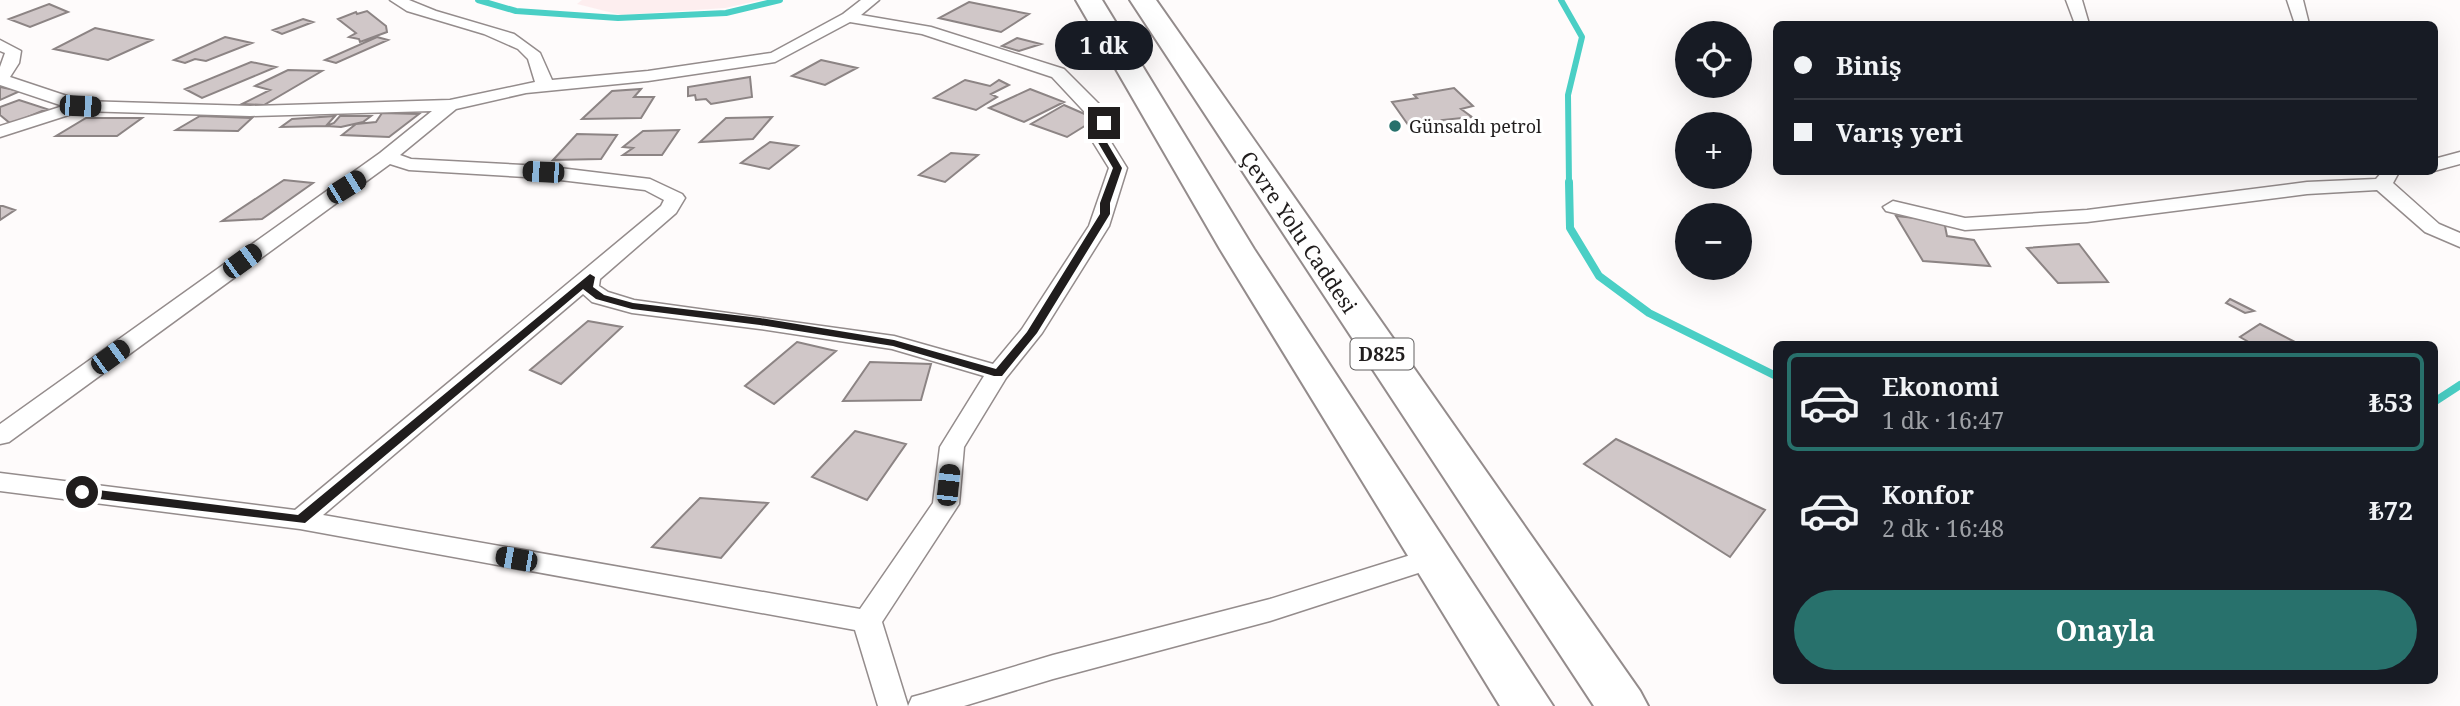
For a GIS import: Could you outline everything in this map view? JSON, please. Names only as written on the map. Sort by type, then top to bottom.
[{"type":"highway","name":"D825","points":[[1089,0],[1237,250],[1527,706]]},
{"type":"highway","name":"Çevre Yolu Caddesi","points":[[1143,0],[1622,706]]},
{"type":"street","points":[[398,0],[500,34],[524,46],[535,57],[545,87]]},
{"type":"street","points":[[0,45],[13,51],[12,63],[0,79],[80,106],[250,111],[450,105],[505,92],[648,76],[775,57],[848,17],[871,0]]},
{"type":"street","points":[[2074,0],[2081,21]]},
{"type":"street","points":[[2295,0],[2301,21]]},
{"type":"street","points":[[848,17],[925,30],[1058,73],[1097,112],[1104,123],[1097,134],[1118,168],[1105,203],[1105,214],[1031,333],[998,373],[952,447],[946,504],[867,621]]},
{"type":"street","points":[[0,436],[387,157],[450,105]]},
{"type":"street","points":[[0,132],[80,106]]},
{"type":"street","points":[[300,520],[590,277],[669,209],[675,198],[650,185],[543,172],[409,164],[387,157]]},
{"type":"street","points":[[2438,165],[2460,158]]},
{"type":"street","points":[[1894,207],[1965,224],[2087,216],[2387,176],[2432,228],[2460,241]]},
{"type":"street","points":[[590,277],[587,288],[600,297],[632,306],[894,343],[998,373]]},
{"type":"street","points":[[0,482],[300,520],[867,621]]},
{"type":"street","points":[[923,706],[1066,664],[1270,610],[1433,558]]},
{"type":"street","points":[[867,621],[893,706]]},
{"type":"shaded area","points":[[582,0],[761,0],[725,8],[621,15],[577,4]]},
{"type":"building","points":[[969,2],[1029,14],[1001,32],[939,18]]},
{"type":"building","points":[[49,4],[68,12],[30,27],[9,19]]},
{"type":"building","points":[[367,11],[386,26],[387,32],[360,42],[359,39],[349,37],[356,33],[338,19]]},
{"type":"building","points":[[303,19],[313,22],[282,34],[273,30]]},
{"type":"building","points":[[95,28],[152,40],[108,60],[54,49]]},
{"type":"building","points":[[225,37],[252,43],[206,61],[195,59],[185,63],[174,60]]},
{"type":"building","points":[[377,37],[388,40],[336,63],[325,60]]},
{"type":"building","points":[[1017,38],[1041,44],[1019,51],[1002,46]]},
{"type":"building","points":[[821,60],[857,68],[825,85],[792,76]]},
{"type":"building","points":[[251,62],[276,67],[202,98],[185,89]]},
{"type":"building","points":[[288,70],[322,71],[264,105],[242,104],[270,90],[255,86]]},
{"type":"building","points":[[750,77],[752,97],[711,104],[706,99],[696,100],[695,95],[688,96],[688,87]]},
{"type":"building","points":[[965,80],[990,86],[999,80],[1009,85],[991,94],[997,97],[976,110],[934,98]]},
{"type":"building","points":[[0,87],[20,91],[0,100]]},
{"type":"building","points":[[1454,88],[1473,106],[1461,109],[1472,117],[1442,120],[1445,125],[1411,129],[1392,102],[1417,98],[1414,95]]},
{"type":"building","points":[[641,89],[634,97],[654,97],[641,118],[582,119],[612,91]]},
{"type":"building","points":[[1030,89],[1064,102],[1024,122],[989,108]]},
{"type":"building","points":[[19,100],[47,109],[11,124],[0,115],[0,107]]},
{"type":"building","points":[[1064,105],[1096,119],[1067,137],[1031,124]]},
{"type":"building","points":[[382,113],[419,114],[389,137],[342,135],[356,124],[376,122]]},
{"type":"building","points":[[200,116],[252,118],[238,131],[176,130]]},
{"type":"building","points":[[335,116],[326,126],[281,127],[292,119]]},
{"type":"building","points":[[340,116],[371,116],[363,122],[341,127],[326,126],[334,123]]},
{"type":"building","points":[[772,117],[753,139],[700,142],[726,118]]},
{"type":"building","points":[[86,118],[142,118],[117,136],[56,136]]},
{"type":"building","points":[[679,130],[662,155],[623,155],[633,148],[623,147],[643,131]]},
{"type":"building","points":[[577,134],[617,135],[601,159],[553,160]]},
{"type":"building","points":[[770,142],[798,146],[769,169],[741,163]]},
{"type":"building","points":[[951,153],[978,155],[945,182],[919,175]]},
{"type":"building","points":[[284,180],[313,183],[262,219],[222,221]]},
{"type":"building","points":[[0,206],[3,206],[15,210],[0,220]]},
{"type":"building","points":[[1896,216],[1944,221],[1947,236],[1974,240],[1990,266],[1923,261]]},
{"type":"building","points":[[2079,244],[2108,282],[2058,283],[2027,248]]},
{"type":"building","points":[[2230,299],[2254,311],[2245,313],[2226,303]]},
{"type":"building","points":[[588,321],[622,327],[561,384],[530,370]]},
{"type":"building","points":[[2260,324],[2293,341],[2247,341],[2240,337]]},
{"type":"building","points":[[797,342],[836,351],[774,404],[745,386]]},
{"type":"building","points":[[870,362],[931,364],[921,400],[843,401]]},
{"type":"building","points":[[855,431],[906,444],[867,500],[812,477]]},
{"type":"building","points":[[1616,439],[1765,510],[1730,557],[1584,464]]},
{"type":"building","points":[[700,498],[768,503],[721,558],[652,547]]},
{"type":"waterway","points":[[478,0],[516,11],[618,18],[726,13],[780,0]]},
{"type":"waterway","points":[[1561,0],[1582,37],[1568,95],[1569,184]]},
{"type":"waterway","points":[[1569,182],[1570,228],[1599,276],[1649,313],[1773,375]]},
{"type":"waterway","points":[[2438,399],[2460,385]]},
{"type":"place","name":"Günsaldı petrol","points":[[1395,126]]},
{"type":"route","points":[[82,492],[300,520],[590,277],[587,288],[600,297],[632,306],[894,343],[998,373],[1031,333],[1105,214],[1105,203],[1118,168],[1097,134],[1104,123]]}]
